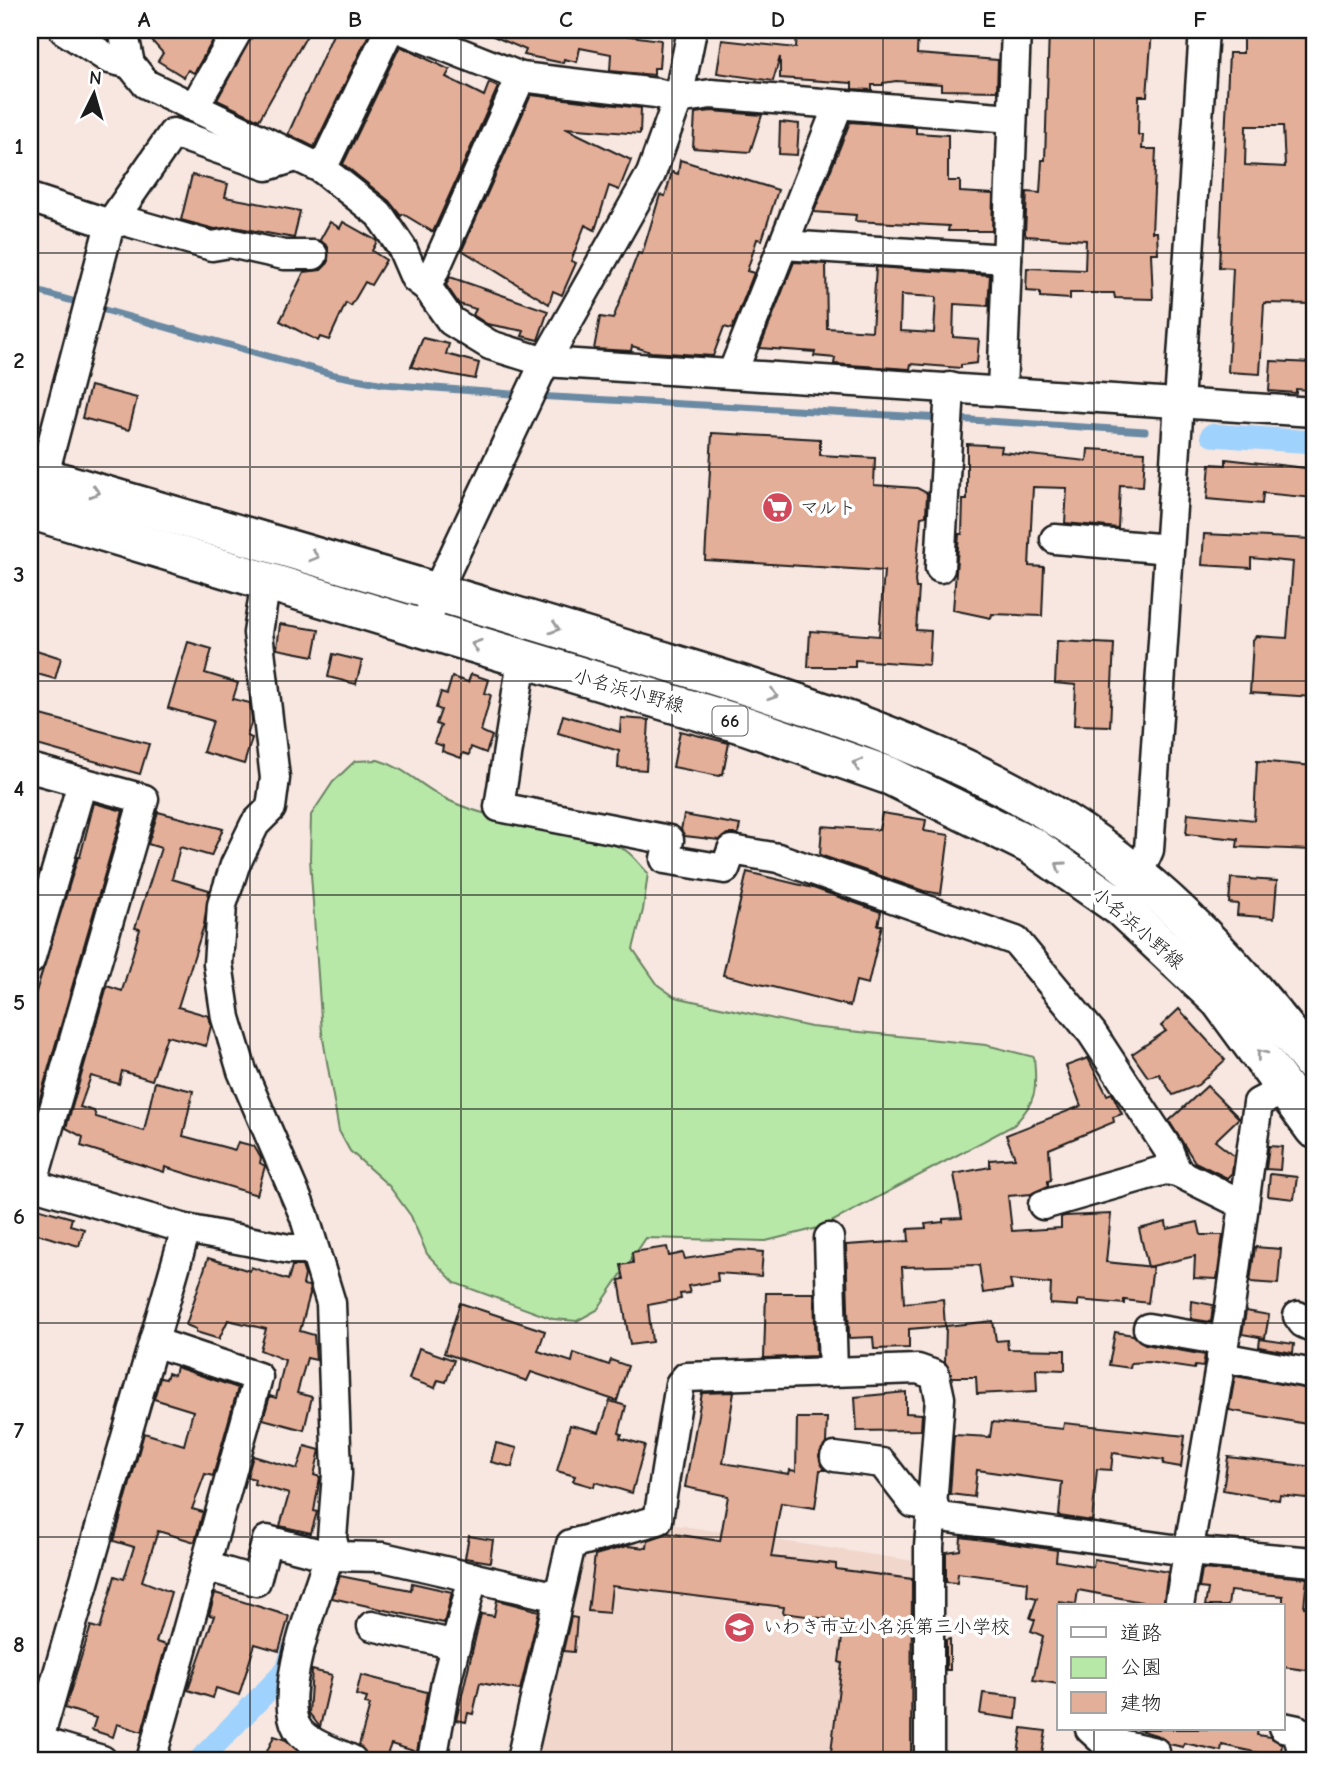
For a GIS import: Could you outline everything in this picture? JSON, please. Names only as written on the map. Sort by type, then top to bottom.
[{"type":"main road","name":"小名浜小野線","points":[[33,499],[265,580],[747,726],[890,776],[1032,846],[1121,908],[1301,1077]]},
{"type":"main road","name":"小名浜小野線","points":[[33,499],[437,591],[854,722],[968,769],[1067,823],[1139,877],[1212,945],[1269,1006],[1301,1077],[1314,1129]]},
{"type":"street","points":[[64,30],[109,59],[130,64]]},
{"type":"street","points":[[123,30],[130,64],[146,84],[322,169],[379,214],[402,248],[415,278],[427,287],[451,321],[490,345],[545,362],[1314,412]]},
{"type":"street","points":[[194,107],[238,30]]},
{"type":"street","points":[[322,169],[389,30]]},
{"type":"street","points":[[403,30],[521,77],[656,93],[678,99],[711,94],[1012,118]]},
{"type":"street","points":[[426,629],[437,591],[545,362],[651,174],[678,99],[692,30]]},
{"type":"street","points":[[1002,390],[1016,30]]},
{"type":"street","points":[[1121,908],[1139,877],[1149,850],[1204,30]]},
{"type":"street","points":[[427,287],[521,77]]},
{"type":"street","points":[[732,374],[838,106]]},
{"type":"street","points":[[33,499],[110,224],[173,133],[267,166],[296,157]]},
{"type":"street","points":[[30,198],[110,224],[125,221],[212,246],[230,243],[284,255],[313,255]]},
{"type":"street","points":[[783,245],[1007,259]]},
{"type":"street","points":[[940,568],[950,387]]},
{"type":"street","points":[[1055,539],[1169,549]]},
{"type":"street","points":[[265,580],[258,634],[275,778],[271,807],[255,824],[235,865],[222,905],[218,964],[226,1018],[242,1071],[304,1215],[312,1249],[331,1303],[337,1474],[332,1556],[291,1679],[289,1706],[294,1724],[304,1737],[352,1760]]},
{"type":"street","points":[[522,660],[499,807],[669,841],[665,859],[724,869],[732,850],[778,858],[1016,941],[1092,1033],[1168,1149],[1177,1172]]},
{"type":"street","points":[[30,768],[144,799],[31,1184],[186,1229],[289,1250],[312,1249]]},
{"type":"street","points":[[30,960],[82,783]]},
{"type":"street","points":[[1179,1604],[1222,1349],[1258,1103],[1301,1077]]},
{"type":"street","points":[[1043,1205],[1165,1170],[1177,1172],[1244,1205]]},
{"type":"street","points":[[102,1760],[36,1751],[186,1229]]},
{"type":"street","points":[[829,1238],[833,1371]]},
{"type":"street","points":[[1149,1328],[1314,1374]]},
{"type":"street","points":[[151,1760],[258,1377],[154,1342]]},
{"type":"street","points":[[521,1760],[571,1544],[658,1520],[680,1384],[686,1377],[918,1369],[935,1375],[940,1398],[934,1511],[929,1547],[929,1760]]},
{"type":"street","points":[[835,1457],[883,1462],[913,1503],[934,1511],[1187,1552],[1314,1562]]},
{"type":"street","points":[[205,1566],[256,1581],[267,1540],[332,1556],[383,1557],[558,1597]]},
{"type":"street","points":[[432,1760],[473,1577]]},
{"type":"street","points":[[372,1626],[456,1645]]},
{"type":"street","points":[[1284,1727],[1297,1730],[1304,1760]]},
{"type":"street","points":[[1091,1730],[1102,1740],[1155,1747]]},
{"type":"shaded area","name":"いわき市立小名浜第三小学校","points":[[663,1523],[921,1562],[922,1760],[529,1760],[582,1547]]},
{"type":"green space","points":[[378,760],[469,809],[582,834],[628,852],[648,873],[643,910],[633,949],[658,985],[675,997],[811,1027],[986,1045],[1034,1057],[1034,1094],[1027,1109],[1014,1125],[822,1227],[766,1241],[646,1238],[597,1310],[577,1321],[553,1319],[455,1283],[427,1254],[411,1216],[389,1186],[350,1151],[339,1131],[322,1033],[310,859],[311,815],[333,782],[355,761]]},
{"type":"building","points":[[142,30],[219,30],[194,73],[188,70],[184,77],[158,61],[163,53]]},
{"type":"building","points":[[255,30],[310,30],[259,120],[217,100]]},
{"type":"building","points":[[335,30],[371,30],[314,147],[288,134]]},
{"type":"building","points":[[479,30],[585,30],[661,40],[659,68],[654,68],[654,75],[610,71],[611,54],[580,48],[577,62],[564,59],[563,63],[524,55],[526,50]]},
{"type":"building","points":[[797,30],[918,30],[917,54],[998,60],[997,91],[941,90],[941,84],[896,81],[872,85],[872,90],[852,89],[852,83],[780,78],[780,57],[773,81],[717,73],[722,40],[796,48]]},
{"type":"building","points":[[1049,30],[1152,30],[1147,96],[1139,96],[1138,135],[1143,135],[1142,149],[1156,149],[1152,232],[1157,232],[1158,253],[1151,253],[1153,299],[1115,298],[1114,293],[1070,293],[1070,299],[1040,297],[1040,292],[1026,291],[1027,268],[1085,270],[1086,240],[1026,236],[1025,233],[1027,192],[1040,193],[1042,160],[1045,160]]},
{"type":"building","points":[[1243,30],[1314,30],[1314,304],[1264,303],[1260,374],[1228,372],[1233,268],[1219,267],[1229,53],[1243,53]],"holes":[[[1246,126],[1283,126],[1285,167],[1245,165]]]},
{"type":"building","points":[[400,46],[450,70],[446,77],[484,96],[489,83],[498,87],[433,232],[403,214],[401,216],[389,201],[343,164]]},
{"type":"building","points":[[531,95],[641,108],[640,134],[565,128],[631,160],[619,190],[609,186],[595,230],[585,225],[571,261],[576,263],[562,295],[553,291],[549,304],[462,250]]},
{"type":"building","points":[[712,111],[762,115],[750,152],[693,148],[695,113]]},
{"type":"building","points":[[780,122],[799,124],[797,155],[779,154]]},
{"type":"building","points":[[850,122],[916,127],[916,133],[948,135],[948,181],[960,181],[960,192],[993,194],[992,231],[948,231],[949,226],[855,221],[856,215],[814,212]]},
{"type":"building","points":[[680,160],[778,190],[762,240],[757,239],[747,271],[754,273],[732,329],[724,327],[713,356],[651,352],[632,346],[631,351],[594,349],[600,317],[613,319],[638,253],[642,254],[660,195],[665,196],[672,172],[678,174]]},
{"type":"building","points":[[192,175],[228,184],[225,197],[300,211],[294,238],[234,227],[215,229],[181,220]]},
{"type":"building","points":[[330,222],[340,228],[343,222],[377,241],[372,251],[386,260],[371,285],[365,282],[351,306],[346,303],[329,340],[320,337],[318,341],[280,321],[304,272],[321,270],[328,263],[328,247],[320,240]]},
{"type":"building","points":[[794,262],[826,264],[827,328],[872,331],[876,267],[990,275],[988,306],[954,304],[953,337],[979,339],[977,363],[961,365],[961,368],[911,364],[910,369],[834,364],[835,358],[814,356],[815,352],[760,348]],"holes":[[[901,295],[936,297],[934,333],[900,331]]]},
{"type":"building","points":[[450,277],[548,311],[538,340],[522,336],[524,331],[487,324],[473,315],[476,309],[459,304],[446,285]]},
{"type":"building","points":[[423,338],[449,344],[446,354],[479,363],[475,379],[411,367]]},
{"type":"building","points":[[1271,361],[1312,363],[1310,390],[1296,389],[1296,393],[1269,391]]},
{"type":"building","points":[[90,386],[137,398],[129,430],[82,418]]},
{"type":"building","points":[[712,433],[820,439],[820,455],[875,458],[874,485],[917,488],[927,493],[926,516],[921,517],[915,581],[916,588],[919,588],[916,630],[931,631],[929,665],[855,660],[855,667],[808,667],[810,631],[879,636],[884,571],[705,560]]},
{"type":"building","points":[[967,444],[1002,446],[1001,452],[1087,461],[1088,449],[1145,452],[1143,486],[1120,485],[1118,528],[1065,523],[1067,488],[1033,487],[1029,566],[1044,567],[1042,616],[992,614],[991,618],[953,610],[963,500],[967,500]]},
{"type":"building","points":[[1226,459],[1314,469],[1314,498],[1263,493],[1262,504],[1207,499],[1210,464],[1226,465]]},
{"type":"building","points":[[1204,534],[1314,539],[1311,584],[1314,584],[1314,697],[1250,693],[1253,640],[1256,636],[1287,638],[1293,562],[1251,558],[1251,568],[1202,565]]},
{"type":"building","points":[[280,624],[319,630],[314,656],[277,649]]},
{"type":"building","points":[[1057,641],[1114,644],[1110,726],[1074,725],[1076,685],[1055,683]]},
{"type":"building","points":[[188,642],[212,649],[205,673],[238,683],[233,699],[250,703],[252,720],[247,736],[252,738],[244,764],[203,752],[213,721],[168,708]]},
{"type":"building","points":[[30,648],[61,658],[55,679],[30,672]]},
{"type":"building","points":[[333,654],[362,661],[356,684],[328,677]]},
{"type":"building","points":[[471,674],[489,680],[485,693],[491,695],[481,731],[492,736],[486,753],[471,747],[469,755],[463,753],[461,758],[442,751],[443,746],[434,743],[441,726],[436,724],[441,710],[436,708],[441,692],[447,694],[452,677],[468,682]]},
{"type":"building","points":[[30,712],[149,744],[140,774],[30,743]]},
{"type":"building","points":[[563,715],[620,732],[621,718],[649,720],[646,770],[618,768],[619,751],[558,733]]},
{"type":"building","points":[[680,731],[729,743],[723,774],[719,776],[673,767]]},
{"type":"building","points":[[1257,761],[1314,766],[1314,850],[1237,847],[1238,839],[1186,834],[1188,813],[1254,820]]},
{"type":"building","points":[[94,803],[123,811],[34,1119],[30,1118],[30,1011],[80,857]]},
{"type":"building","points":[[158,812],[223,829],[211,856],[180,847],[172,879],[209,890],[204,925],[178,1007],[209,1016],[211,1026],[206,1046],[167,1036],[152,1080],[122,1071],[119,1084],[91,1076],[80,1107],[94,1111],[96,1117],[144,1131],[155,1082],[193,1091],[183,1136],[235,1150],[238,1142],[254,1146],[261,1158],[260,1163],[265,1166],[257,1195],[165,1167],[164,1172],[81,1146],[83,1137],[66,1128],[107,986],[122,991],[140,929],[135,928],[161,848],[148,844]]},
{"type":"building","points":[[882,813],[926,820],[924,831],[949,835],[941,894],[924,891],[820,855],[822,826],[879,830]]},
{"type":"building","points":[[684,815],[740,825],[738,834],[727,834],[719,840],[685,836],[681,830]]},
{"type":"building","points":[[747,872],[813,888],[881,912],[878,925],[882,925],[868,984],[856,981],[850,1006],[723,975]]},
{"type":"building","points":[[1231,878],[1277,881],[1274,918],[1237,915],[1238,904],[1229,903]]},
{"type":"building","points":[[1179,1009],[1225,1060],[1198,1085],[1173,1095],[1159,1074],[1148,1077],[1132,1054],[1166,1031],[1161,1026]]},
{"type":"building","points":[[1088,1058],[1107,1095],[1112,1093],[1122,1114],[1113,1117],[1114,1122],[1049,1149],[1051,1180],[1048,1181],[1048,1186],[1031,1194],[1008,1196],[1012,1231],[1061,1228],[1061,1217],[1065,1216],[1111,1214],[1106,1262],[1153,1267],[1148,1303],[1078,1300],[1078,1306],[1050,1304],[1051,1284],[1010,1280],[1012,1289],[983,1293],[979,1265],[902,1267],[904,1303],[943,1299],[945,1326],[909,1329],[909,1348],[874,1349],[873,1337],[849,1338],[846,1245],[909,1241],[908,1229],[926,1228],[925,1224],[943,1222],[943,1219],[962,1218],[954,1174],[990,1167],[990,1160],[1015,1158],[1006,1135],[1081,1106],[1066,1066]]},
{"type":"building","points":[[1207,1086],[1239,1118],[1215,1141],[1234,1156],[1232,1173],[1227,1178],[1195,1162],[1169,1121]]},
{"type":"building","points":[[1269,1146],[1282,1147],[1280,1170],[1266,1169]]},
{"type":"building","points":[[1270,1174],[1297,1177],[1294,1199],[1268,1196]]},
{"type":"building","points":[[30,1206],[72,1218],[70,1225],[84,1229],[79,1246],[30,1232]]},
{"type":"building","points":[[1166,1222],[1167,1229],[1198,1222],[1201,1235],[1223,1235],[1217,1279],[1194,1278],[1195,1256],[1148,1267],[1139,1229]]},
{"type":"building","points":[[667,1247],[669,1256],[683,1253],[685,1259],[740,1250],[763,1252],[761,1276],[717,1273],[718,1281],[688,1286],[690,1293],[680,1294],[681,1299],[648,1305],[652,1342],[630,1345],[619,1280],[624,1279],[621,1265],[633,1263],[632,1252]]},
{"type":"building","points":[[1255,1247],[1281,1249],[1278,1284],[1250,1282]]},
{"type":"building","points":[[208,1258],[250,1271],[251,1267],[288,1280],[292,1266],[302,1266],[305,1275],[303,1285],[309,1286],[310,1294],[300,1331],[314,1335],[316,1360],[307,1358],[297,1393],[312,1397],[304,1430],[263,1419],[270,1396],[276,1398],[285,1360],[260,1350],[266,1329],[228,1320],[219,1339],[196,1332],[196,1329],[186,1325]]},
{"type":"building","points":[[766,1293],[814,1293],[816,1356],[764,1358]]},
{"type":"building","points":[[1192,1301],[1213,1305],[1211,1322],[1191,1319]]},
{"type":"building","points":[[460,1303],[545,1331],[538,1351],[572,1362],[574,1353],[609,1365],[611,1360],[628,1366],[617,1401],[531,1372],[527,1381],[444,1353]]},
{"type":"building","points":[[1246,1311],[1269,1315],[1265,1338],[1242,1334]]},
{"type":"building","points":[[993,1321],[996,1341],[1007,1340],[1008,1349],[1065,1350],[1065,1370],[1036,1369],[1037,1391],[977,1394],[976,1377],[952,1377],[945,1362],[946,1326]]},
{"type":"building","points":[[1115,1332],[1133,1335],[1145,1344],[1205,1355],[1203,1367],[1195,1366],[1194,1369],[1148,1362],[1131,1363],[1130,1368],[1109,1365]]},
{"type":"building","points":[[1260,1339],[1294,1344],[1293,1353],[1259,1347]]},
{"type":"building","points":[[419,1348],[454,1360],[446,1382],[438,1380],[435,1388],[409,1379]]},
{"type":"building","points":[[176,1367],[238,1388],[213,1476],[205,1474],[192,1509],[203,1512],[195,1542],[158,1531],[142,1581],[171,1592],[156,1642],[166,1645],[142,1732],[117,1724],[113,1737],[92,1730],[96,1718],[65,1708],[91,1626],[100,1629],[115,1576],[124,1579],[134,1547],[114,1541],[144,1433],[184,1445],[193,1411],[154,1399],[160,1378],[166,1379],[168,1373],[174,1375]]},
{"type":"building","points":[[1235,1376],[1314,1390],[1312,1425],[1229,1410]]},
{"type":"building","points":[[734,1392],[723,1463],[789,1474],[790,1470],[796,1471],[797,1418],[827,1418],[826,1443],[819,1456],[825,1470],[820,1470],[815,1508],[781,1503],[771,1557],[836,1564],[836,1569],[912,1579],[911,1760],[830,1760],[842,1663],[839,1662],[844,1621],[783,1613],[784,1607],[612,1586],[609,1613],[588,1611],[595,1555],[627,1546],[647,1548],[648,1540],[668,1533],[720,1541],[728,1496],[685,1487],[702,1393]]},
{"type":"building","points":[[906,1392],[906,1413],[922,1414],[921,1430],[857,1431],[855,1397]]},
{"type":"building","points":[[610,1401],[626,1406],[620,1438],[645,1445],[632,1493],[595,1482],[594,1487],[573,1481],[575,1476],[557,1471],[570,1425],[599,1432]]},
{"type":"building","points":[[992,1422],[1063,1429],[1064,1423],[1185,1436],[1181,1467],[1163,1464],[1164,1460],[1113,1453],[1111,1470],[1097,1469],[1092,1521],[1059,1516],[1062,1482],[977,1470],[974,1497],[950,1494],[954,1435],[990,1437]]},
{"type":"building","points":[[496,1443],[517,1448],[512,1467],[491,1462]]},
{"type":"building","points":[[305,1446],[320,1450],[314,1475],[320,1477],[314,1511],[317,1512],[311,1533],[280,1526],[289,1494],[254,1484],[255,1479],[247,1477],[253,1456],[297,1469]]},
{"type":"building","points":[[1228,1457],[1314,1467],[1314,1499],[1280,1495],[1279,1500],[1223,1490]]},
{"type":"building","points":[[469,1536],[493,1540],[490,1562],[465,1558]]},
{"type":"building","points":[[961,1537],[1057,1550],[1056,1561],[1093,1567],[1094,1559],[1168,1572],[1163,1604],[1078,1590],[1076,1604],[1057,1604],[1057,1684],[1033,1680],[1043,1636],[1031,1631],[1035,1620],[1030,1618],[1037,1598],[1027,1596],[1028,1582],[958,1573],[957,1583],[946,1582],[946,1552],[960,1550]]},
{"type":"building","points":[[1202,1569],[1307,1578],[1304,1607],[1314,1608],[1314,1671],[1284,1667],[1283,1596],[1230,1591],[1228,1604],[1205,1604],[1208,1589],[1199,1588]]},
{"type":"building","points":[[340,1576],[411,1590],[412,1583],[452,1592],[444,1623],[332,1598]]},
{"type":"building","points":[[215,1593],[289,1616],[279,1651],[255,1644],[239,1695],[216,1688],[213,1698],[188,1690],[214,1616],[209,1615]]},
{"type":"building","points":[[497,1600],[539,1611],[520,1690],[480,1683],[473,1714],[468,1713],[466,1722],[456,1720],[481,1614],[494,1616]]},
{"type":"building","points":[[571,1617],[577,1618],[574,1652],[563,1651]]},
{"type":"building","points":[[950,1639],[950,1670],[946,1670],[946,1640]]},
{"type":"building","points":[[312,1670],[332,1675],[320,1727],[309,1713]]},
{"type":"building","points":[[361,1675],[427,1692],[417,1752],[391,1744],[385,1760],[368,1760],[359,1745],[370,1705],[365,1704],[367,1698],[356,1695]]},
{"type":"building","points":[[983,1693],[1018,1697],[1016,1719],[980,1714]]},
{"type":"building","points":[[1022,1728],[1046,1731],[1041,1760],[1017,1760]]},
{"type":"building","points":[[1139,1730],[1258,1730],[1257,1735],[1270,1737],[1282,1744],[1280,1760],[1258,1760],[1259,1753],[1222,1745],[1221,1751],[1184,1743],[1183,1747],[1169,1744],[1159,1736]]},
{"type":"building","points":[[274,1736],[286,1740],[312,1760],[263,1760]]},
{"type":"waterway","points":[[30,289],[83,304]]},
{"type":"waterway","points":[[94,307],[335,375],[384,384],[523,395]]},
{"type":"waterway","points":[[535,396],[943,418]]},
{"type":"waterway","points":[[955,419],[1145,431]]},
{"type":"waterway","points":[[1212,435],[1314,442]]},
{"type":"waterway","points":[[200,1760],[287,1670],[293,1650]]},
{"type":"place","name":"マルト","points":[[777,508]]},
{"type":"place","name":"いわき市立小名浜第三小学校","points":[[740,1627]]}]
